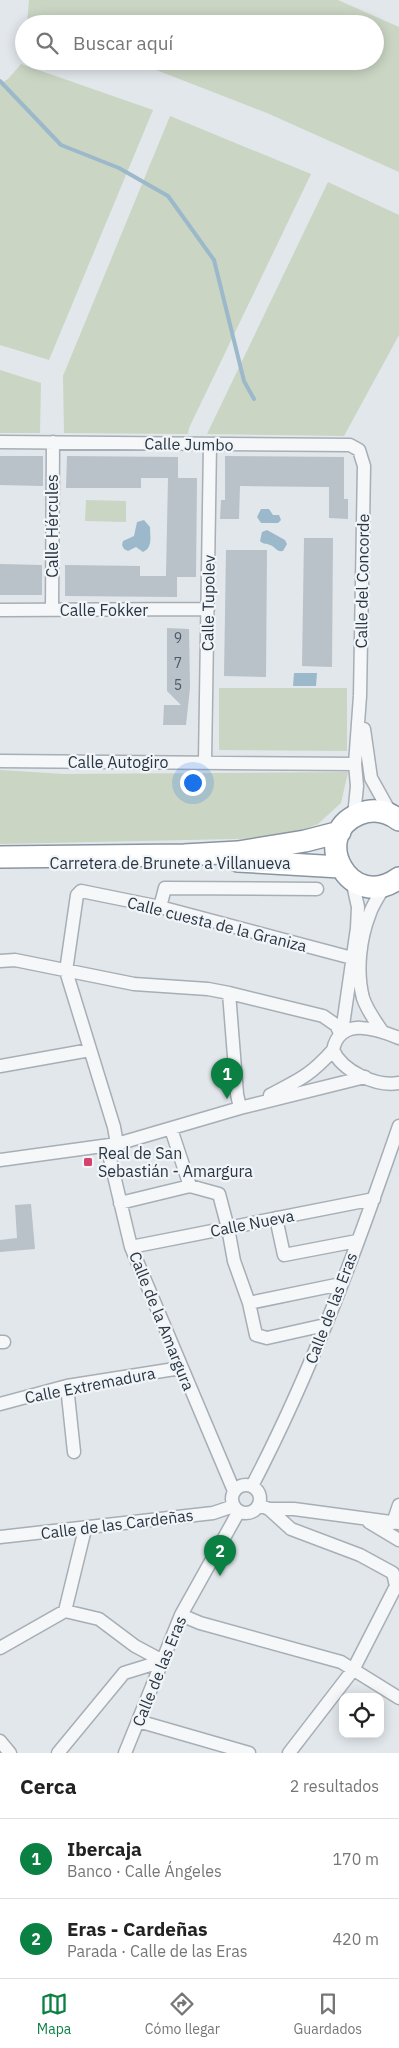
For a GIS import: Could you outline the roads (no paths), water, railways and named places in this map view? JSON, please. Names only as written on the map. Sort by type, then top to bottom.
[{"type":"highway","name":"Carretera de Brunete a Villanueva","points":[[0,857],[184,855],[238,852],[305,841],[347,824],[366,811],[378,811],[395,817]]},
{"type":"highway","points":[[346,874],[336,850],[347,824]]},
{"type":"highway","name":"Carretera de Brunete a Villanueva","points":[[0,864],[250,861],[346,874],[368,886],[392,882]]},
{"type":"street","name":"Calle Jumbo","points":[[0,442],[350,445],[359,450],[364,466]]},
{"type":"street","name":"Calle Hércules","points":[[52,610],[53,442]]},
{"type":"street","name":"Calle Tupolev","points":[[204,762],[210,444]]},
{"type":"street","name":"Calle del Concorde","points":[[347,824],[357,786],[355,764],[360,696],[364,466]]},
{"type":"street","name":"Calle Fokker","points":[[0,610],[208,609]]},
{"type":"street","name":"Calle del Concorde","points":[[360,696],[371,778],[395,817]]},
{"type":"street","name":"Calle Autogiro","points":[[0,761],[355,764]]},
{"type":"street","points":[[341,1032],[357,928],[358,907],[346,874]]},
{"type":"street","points":[[382,1031],[369,1011],[363,997],[359,968],[370,913],[392,882]]},
{"type":"street","points":[[160,907],[165,888],[317,889]]},
{"type":"street","name":"Calle cuesta de la Graniza","points":[[82,891],[160,907],[352,958]]},
{"type":"street","name":"Calle de la Amargura","points":[[82,891],[77,896],[66,971],[114,1127],[112,1145],[120,1203],[131,1247],[234,1491]]},
{"type":"street","points":[[0,961],[15,960],[134,984],[208,989],[229,993],[322,1016],[341,1032]]},
{"type":"street","points":[[229,993],[237,1094],[245,1107]]},
{"type":"street","points":[[245,1107],[306,1077],[318,1068],[333,1050],[336,1037],[341,1032],[363,1028],[382,1031],[399,1038]]},
{"type":"street","points":[[0,1066],[90,1050]]},
{"type":"street","points":[[333,1050],[339,1061],[365,1077],[376,1081],[399,1083]]},
{"type":"street","points":[[0,1160],[112,1145],[245,1107],[365,1077]]},
{"type":"street","name":"Calle de las Eras","points":[[252,1486],[300,1390],[374,1199],[399,1126]]},
{"type":"street","points":[[171,1129],[190,1186]]},
{"type":"street","points":[[120,1203],[190,1186],[219,1194],[234,1261],[249,1303],[256,1335],[267,1338],[325,1325]]},
{"type":"street","name":"Calle Nueva","points":[[131,1247],[374,1199]]},
{"type":"street","points":[[276,1218],[284,1255],[358,1241]]},
{"type":"street","points":[[249,1303],[341,1284]]},
{"type":"street","name":"Calle Extremadura","points":[[0,1404],[68,1386],[181,1368]]},
{"type":"street","points":[[68,1386],[74,1452]]},
{"type":"street","points":[[289,1753],[353,1670],[396,1586],[393,1573],[360,1555],[292,1529],[264,1507],[258,1491],[252,1486],[246,1484],[239,1486],[234,1491],[232,1501],[237,1508],[247,1513],[264,1507],[396,1523],[399,1505]]},
{"type":"street","name":"Calle de las Eras","points":[[126,1753],[181,1615],[237,1508]]},
{"type":"street","name":"Calle de las Cardeñas","points":[[0,1537],[85,1529],[213,1513],[237,1508]]},
{"type":"street","points":[[367,1520],[399,1540]]},
{"type":"street","points":[[65,1611],[85,1529]]},
{"type":"street","points":[[0,1648],[65,1611],[99,1619],[135,1646],[163,1660]]},
{"type":"street","points":[[181,1615],[200,1623],[341,1662],[399,1698]]},
{"type":"street","points":[[58,1753],[124,1673],[163,1660]]},
{"type":"street","points":[[138,1721],[249,1753]]},
{"type":"street","points":[[0,1741],[10,1753]]},
{"type":"water","points":[[261,509],[269,509],[273,515],[279,515],[281,520],[278,523],[261,523],[257,517]]},
{"type":"water","points":[[144,520],[150,527],[148,548],[143,552],[136,547],[128,551],[124,549],[123,541],[134,536],[137,522]]},
{"type":"water","points":[[267,530],[285,540],[287,544],[283,551],[279,551],[269,544],[260,541],[262,532]]},
{"type":"water","points":[[294,673],[317,673],[316,686],[293,686]]},
{"type":"waterway","points":[[0,81],[61,145],[119,168],[168,196],[214,260],[244,381],[254,399]]},
{"type":"place","name":"Ibercaja","points":[[227,1099]]},
{"type":"place","name":"Real de San Sebastián - Amargura","points":[[88,1162]]},
{"type":"place","name":"Eras - Cardeñas","points":[[220,1576]]}]
